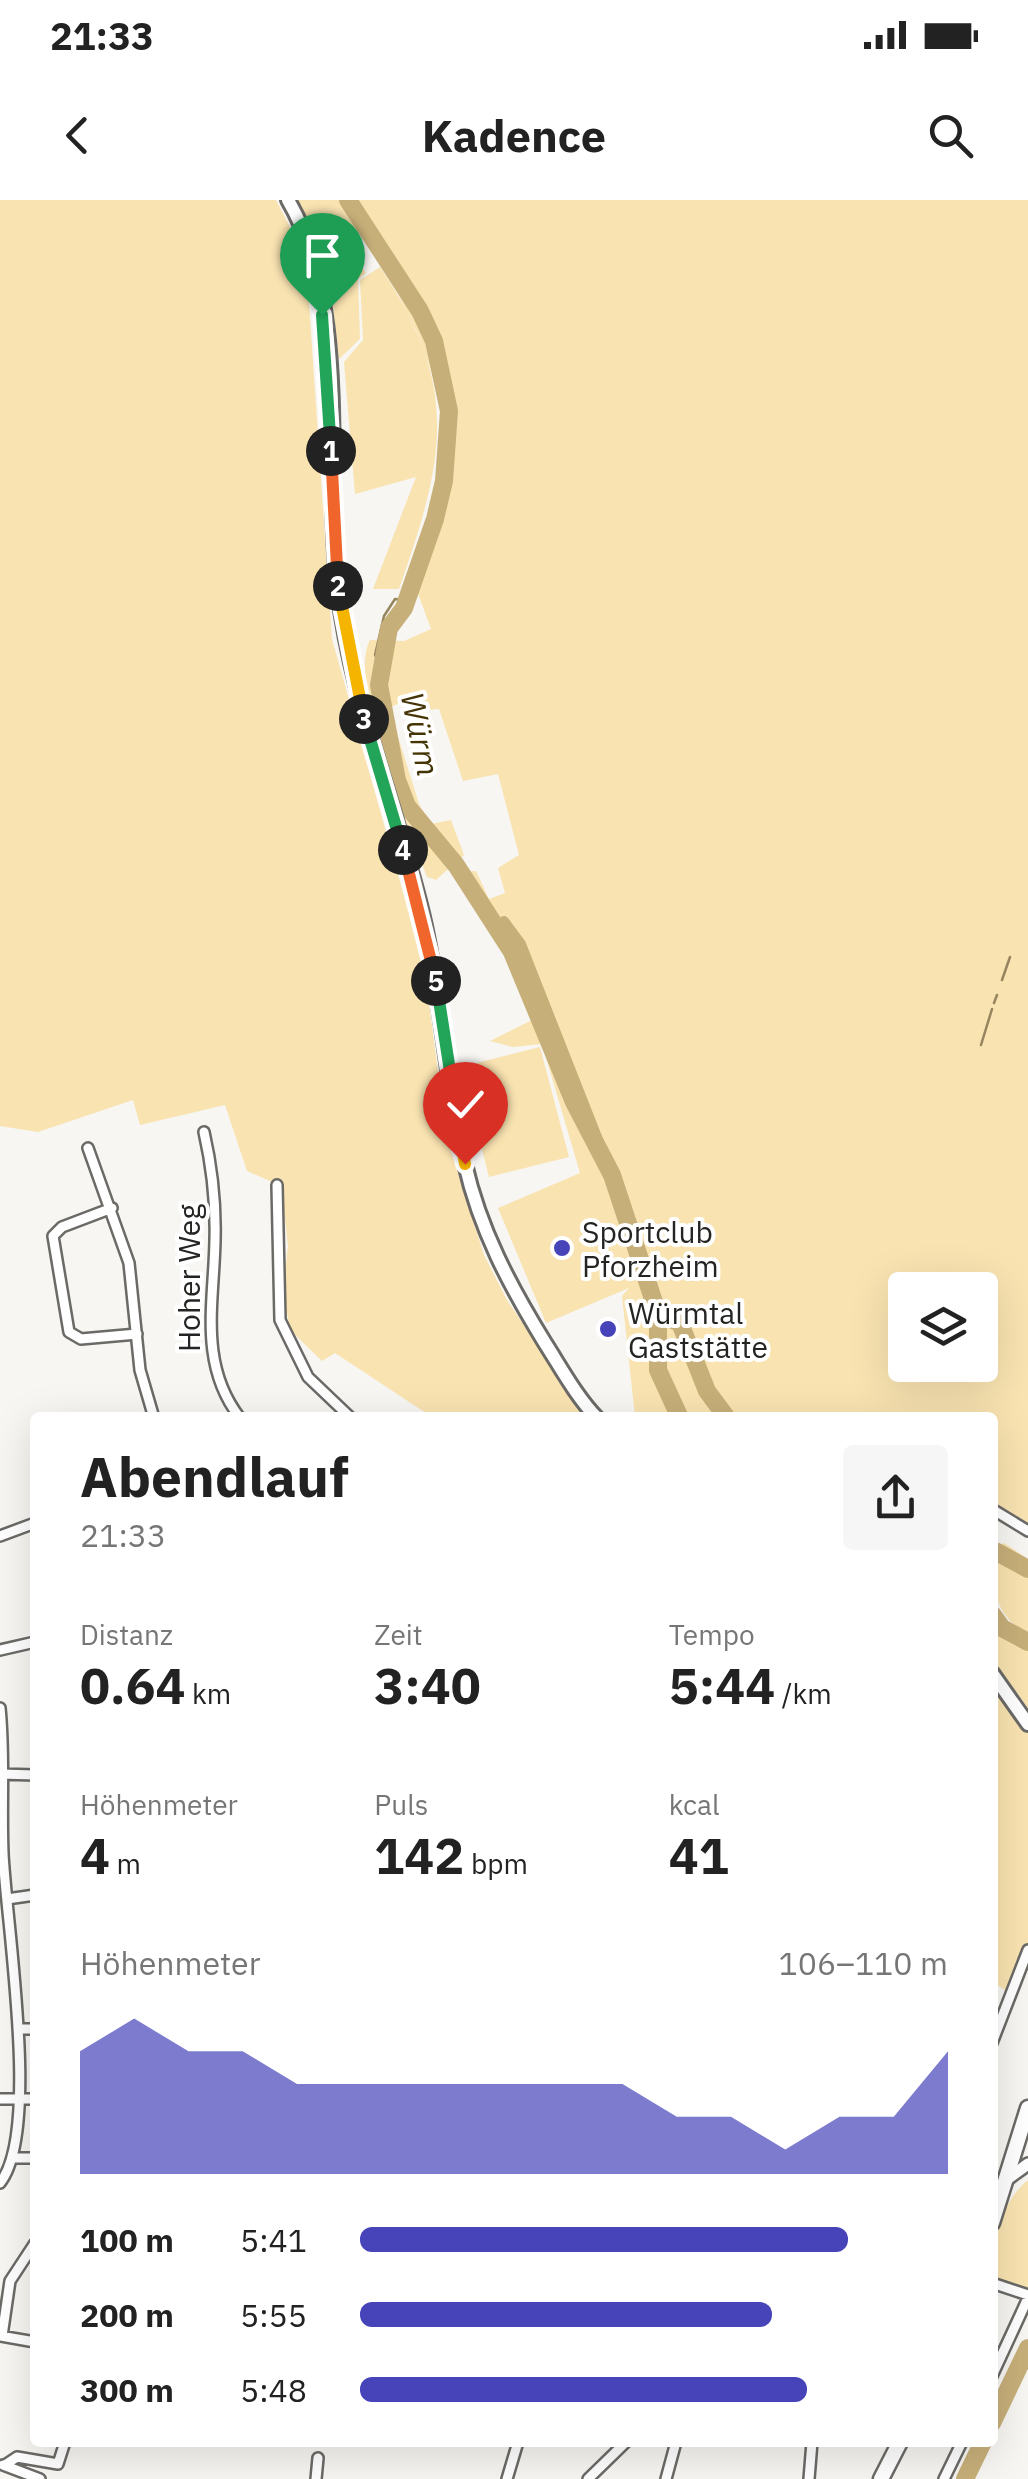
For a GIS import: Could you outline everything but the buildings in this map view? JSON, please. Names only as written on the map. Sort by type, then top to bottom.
[{"type":"main road","points":[[288,200],[309,246],[322,315],[337,584],[352,679],[422,915],[444,1016],[465,1164],[484,1227],[510,1286],[592,1412]]},
{"type":"main road","points":[[998,1680],[1027,1720]]},
{"type":"main road","points":[[998,2205],[1028,2108]]},
{"type":"main road","points":[[881,2479],[897,2447]]},
{"type":"street","name":"Hoher Weg","points":[[204,1132],[212,1166],[215,1237],[212,1361],[235,1412]]},
{"type":"street","points":[[88,1148],[128,1263],[140,1370],[152,1412]]},
{"type":"street","points":[[277,1186],[280,1320],[308,1377],[345,1412]]},
{"type":"street","points":[[112,1208],[62,1227],[54,1236],[68,1332],[76,1338],[137,1334]]},
{"type":"street","points":[[998,1513],[1028,1531]]},
{"type":"street","points":[[0,1536],[30,1525]]},
{"type":"street","points":[[0,1650],[30,1643]]},
{"type":"street","points":[[0,1708],[2,1853],[19,2029],[15,2158],[0,2183]]},
{"type":"street","points":[[0,1774],[30,1775]]},
{"type":"street","points":[[7,1899],[30,1896]]},
{"type":"street","points":[[998,2028],[1028,1950]]},
{"type":"street","points":[[19,2029],[30,2030]]},
{"type":"street","points":[[0,2099],[30,2099]]},
{"type":"street","points":[[15,2158],[30,2158]]},
{"type":"street","points":[[1006,2180],[1028,2164]]},
{"type":"street","points":[[30,2251],[10,2281],[1,2336],[30,2341]]},
{"type":"street","points":[[998,2285],[1028,2296],[998,2363]]},
{"type":"street","points":[[2,2465],[17,2457],[58,2464],[63,2447]]},
{"type":"street","points":[[507,2479],[517,2447]]},
{"type":"street","points":[[588,2479],[621,2447]]},
{"type":"street","points":[[666,2479],[675,2447]]},
{"type":"street","points":[[809,2479],[814,2447]]},
{"type":"street","points":[[944,2479],[960,2447]]},
{"type":"street","points":[[316,2479],[318,2458]]},
{"type":"street","points":[[2,2465],[40,2479]]},
{"type":"shaded area","points":[[0,200],[276,200],[292,231],[309,303],[332,639],[424,967],[447,1139],[484,1255],[507,1300],[583,1412],[424,1412],[335,1353],[322,1361],[290,1330],[283,1291],[288,1246],[281,1186],[247,1171],[225,1105],[140,1125],[133,1100],[38,1132],[0,1126]]},
{"type":"shaded area","points":[[295,200],[1028,200],[1028,1528],[998,1508],[998,1412],[634,1412],[622,1296],[629,1288],[546,1323],[498,1208],[580,1173],[542,1044],[513,1047],[490,1041],[538,1017],[515,965],[457,872],[476,871],[489,899],[505,893],[498,868],[519,855],[498,774],[463,781],[439,709],[421,710],[412,697],[389,708],[419,804],[431,824],[451,820],[464,855],[436,880],[427,877],[383,756],[367,688],[365,660],[370,640],[404,641],[431,629],[416,588],[401,590],[432,500],[440,464],[438,396],[428,360],[373,235],[367,227],[347,243],[316,227]]},
{"type":"shaded area","points":[[332,244],[357,260],[366,273],[358,279],[360,339],[339,359],[329,267]]},
{"type":"shaded area","points":[[380,267],[424,350],[434,388],[437,425],[427,502],[399,589],[373,589],[416,477],[355,494],[344,362],[363,340],[360,280]]},
{"type":"shaded area","name":"Sportclub Pforzheim","points":[[540,1047],[569,1157],[489,1177],[461,1067]]},
{"type":"shaded area","points":[[1004,1543],[1028,1559],[1028,1635],[1008,1618],[998,1600],[998,1546]]},
{"type":"shaded area","points":[[998,1625],[1028,1650],[1028,1708],[998,1667]]},
{"type":"shaded area","points":[[998,1689],[1028,1730],[1028,1944],[1009,1993],[998,1985]]},
{"type":"shaded area","points":[[1028,2180],[1028,2292],[998,2278],[1000,2224],[1018,2189]]},
{"type":"waterway","name":"Würm","points":[[348,200],[420,311],[434,341],[449,411],[444,481],[435,519],[404,608],[389,628],[379,685],[397,780],[407,806],[456,865],[512,952],[574,1102],[612,1175],[658,1314],[658,1370],[677,1412]]},
{"type":"waterway","points":[[382,665],[375,655],[384,616],[395,599],[407,600]]},
{"type":"waterway","points":[[504,921],[521,944],[612,1175]]},
{"type":"waterway","points":[[1002,980],[1010,957]]},
{"type":"waterway","points":[[994,1003],[997,995]]},
{"type":"waterway","points":[[981,1045],[992,1009]]},
{"type":"waterway","name":"Würm","points":[[658,1314],[680,1323],[707,1391],[723,1412]]},
{"type":"waterway","name":"Würm","points":[[998,1553],[1028,1569]]},
{"type":"waterway","name":"Würm","points":[[998,1622],[1028,1642]]},
{"type":"waterway","points":[[998,2410],[1028,2348]]},
{"type":"waterway","points":[[965,2479],[981,2447]]},
{"type":"place","name":"Sportclub Pforzheim","points":[[562,1248]]},
{"type":"place","name":"Würmtal Gaststätte","points":[[608,1329]]},
{"type":"route","points":[[322,315],[337,584],[345,638],[352,679],[422,915],[444,1016],[465,1164]]}]
